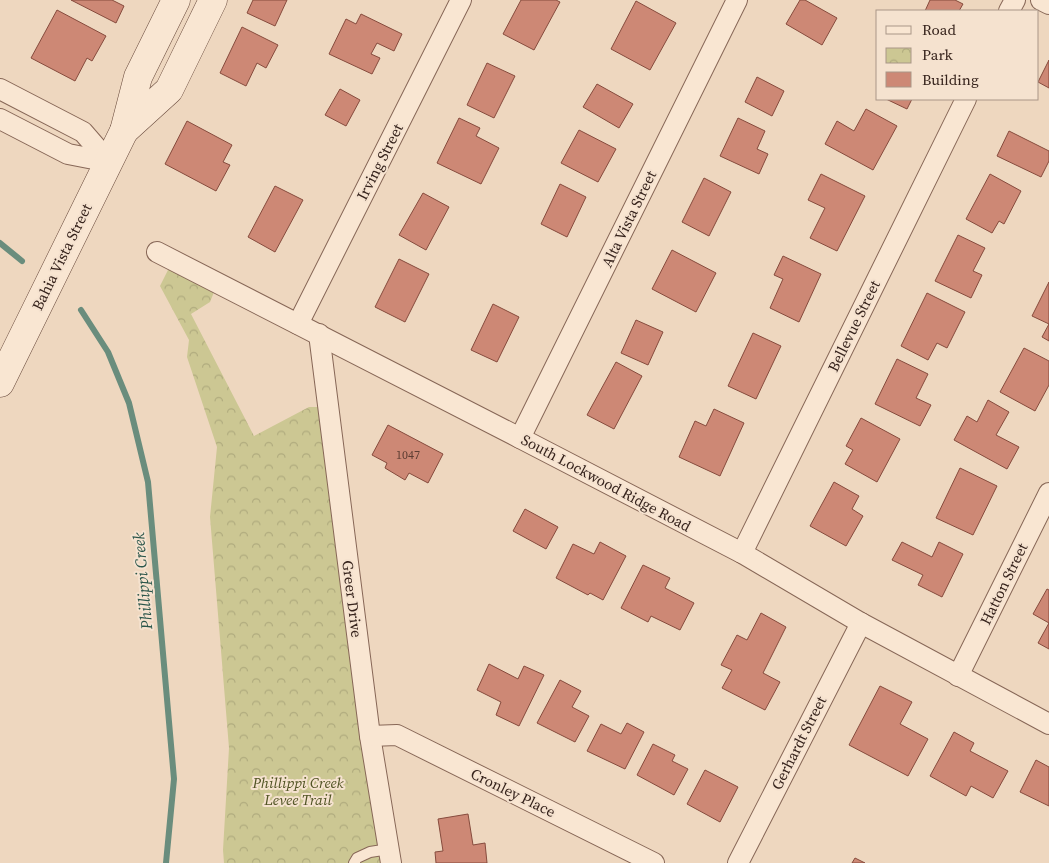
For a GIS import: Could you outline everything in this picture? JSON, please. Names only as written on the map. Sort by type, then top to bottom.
[{"type":"street","name":"Bahia Vista Street","points":[[0,383],[124,131],[138,77],[176,0]]},
{"type":"street","name":"Bahia Vista Street","points":[[124,131],[169,90],[213,0]]},
{"type":"street","name":"Irving Street","points":[[298,324],[461,0]]},
{"type":"street","name":"Alta Vista Street","points":[[520,438],[737,0]]},
{"type":"street","points":[[1041,0],[1049,4]]},
{"type":"street","points":[[0,89],[83,132],[109,162]]},
{"type":"street","name":"Bellevue Street","points":[[742,553],[966,100]]},
{"type":"street","points":[[0,119],[68,154],[109,162]]},
{"type":"street","name":"South Lockwood Ridge Road","points":[[157,252],[742,553],[861,623],[1049,724]]},
{"type":"street","name":"Greer Drive","points":[[319,334],[370,736],[390,856]]},
{"type":"street","name":"Hatton Street","points":[[958,676],[1049,493]]},
{"type":"street","name":"Gerhardt Street","points":[[738,863],[861,623]]},
{"type":"street","name":"Cronley Place","points":[[370,736],[397,735],[654,863]]},
{"type":"lane","points":[[354,863],[357,858],[370,852],[390,856]]},
{"type":"green space","name":"Phillippi Creek Levee Trail","points":[[169,268],[214,292],[210,302],[191,314],[254,436],[309,407],[319,407],[348,635],[381,863],[224,863],[223,850],[229,748],[210,517],[217,447],[187,357],[189,340],[160,286]]},
{"type":"building","points":[[71,0],[112,0],[124,6],[116,23]]},
{"type":"building","points":[[253,0],[287,0],[275,26],[247,13]]},
{"type":"building","points":[[521,0],[556,0],[560,2],[534,50],[503,34]]},
{"type":"building","points":[[800,0],[805,0],[837,18],[822,45],[786,24]]},
{"type":"building","points":[[930,0],[955,0],[963,4],[960,10],[925,10]]},
{"type":"building","points":[[636,1],[676,23],[650,70],[611,49]]},
{"type":"building","points":[[57,10],[106,36],[92,61],[87,58],[75,81],[31,58]]},
{"type":"building","points":[[361,14],[402,34],[394,51],[377,43],[371,54],[380,58],[372,74],[329,54],[346,19],[356,24]]},
{"type":"building","points":[[242,27],[278,45],[266,68],[257,63],[246,86],[220,73]]},
{"type":"building","points":[[1049,60],[1049,88],[1039,83]]},
{"type":"building","points":[[487,63],[515,76],[494,118],[467,105]]},
{"type":"building","points":[[757,77],[784,91],[772,116],[745,102]]},
{"type":"building","points":[[597,84],[633,104],[619,128],[583,107]]},
{"type":"building","points":[[340,89],[360,100],[346,126],[325,115]]},
{"type":"building","points":[[888,100],[912,100],[907,109]]},
{"type":"building","points":[[866,109],[897,126],[873,170],[825,144],[837,121],[854,131]]},
{"type":"building","points":[[459,118],[480,128],[476,136],[499,148],[481,184],[437,163]]},
{"type":"building","points":[[738,118],[765,131],[757,149],[768,154],[759,174],[720,156]]},
{"type":"building","points":[[187,121],[232,145],[223,162],[230,165],[216,191],[165,164]]},
{"type":"building","points":[[579,130],[616,149],[598,182],[561,163]]},
{"type":"building","points":[[1009,131],[1049,151],[1049,161],[1041,177],[997,156]]},
{"type":"building","points":[[821,174],[865,196],[837,251],[810,238],[825,208],[808,200]]},
{"type":"building","points":[[990,174],[1021,191],[1004,224],[999,221],[992,233],[966,219]]},
{"type":"building","points":[[704,178],[731,192],[709,236],[682,222]]},
{"type":"building","points":[[560,184],[586,197],[567,237],[541,224]]},
{"type":"building","points":[[275,186],[303,200],[275,252],[248,237]]},
{"type":"building","points":[[423,193],[449,207],[426,250],[399,235]]},
{"type":"building","points":[[958,235],[985,248],[973,271],[982,275],[971,298],[935,281]]},
{"type":"building","points":[[672,250],[716,273],[696,312],[652,289]]},
{"type":"building","points":[[783,256],[821,274],[799,322],[770,308],[783,279],[774,275]]},
{"type":"building","points":[[399,259],[429,274],[405,322],[375,307]]},
{"type":"building","points":[[1049,282],[1049,324],[1032,316]]},
{"type":"building","points":[[927,293],[965,312],[947,348],[937,343],[928,360],[901,346]]},
{"type":"building","points":[[493,304],[519,317],[497,362],[471,350]]},
{"type":"building","points":[[636,320],[663,332],[648,365],[621,353]]},
{"type":"building","points":[[1049,324],[1049,341],[1042,337]]},
{"type":"building","points":[[753,333],[781,346],[756,399],[728,386]]},
{"type":"building","points":[[1024,348],[1049,361],[1049,385],[1035,411],[1000,392]]},
{"type":"building","points":[[897,359],[928,374],[916,398],[931,405],[920,426],[875,404]]},
{"type":"building","points":[[616,362],[642,376],[614,429],[587,415]]},
{"type":"building","points":[[988,400],[1009,412],[996,435],[1019,447],[1007,469],[954,440],[967,416],[977,422]]},
{"type":"building","points":[[714,409],[744,423],[720,476],[679,457],[695,421],[706,426]]},
{"type":"building","points":[[861,418],[900,439],[877,482],[845,464],[853,450],[846,446]]},
{"type":"building","points":[[388,425],[443,454],[428,483],[409,473],[405,480],[385,468],[387,463],[372,455]]},
{"type":"building","points":[[960,468],[997,486],[973,535],[936,518]]},
{"type":"building","points":[[834,482],[859,496],[852,509],[863,516],[846,546],[810,526]]},
{"type":"building","points":[[525,509],[558,527],[546,549],[513,531]]},
{"type":"building","points":[[600,542],[626,556],[603,600],[590,593],[588,595],[556,578],[573,544],[594,554]]},
{"type":"building","points":[[902,542],[932,557],[939,542],[963,554],[942,597],[918,585],[923,575],[892,560]]},
{"type":"building","points":[[643,565],[670,578],[665,588],[694,603],[680,630],[651,616],[648,622],[621,608]]},
{"type":"building","points":[[1047,589],[1049,590],[1049,623],[1033,614]]},
{"type":"building","points":[[761,613],[786,627],[763,673],[780,682],[765,710],[722,688],[732,670],[721,665],[737,635],[747,640]]},
{"type":"building","points":[[1049,623],[1049,649],[1038,643]]},
{"type":"building","points":[[489,664],[518,679],[524,666],[544,675],[519,726],[496,715],[501,702],[477,690]]},
{"type":"building","points":[[560,680],[581,691],[572,707],[589,716],[575,742],[537,723]]},
{"type":"building","points":[[880,686],[912,702],[900,724],[928,739],[908,776],[849,745]]},
{"type":"building","points":[[627,723],[644,732],[625,769],[587,751],[601,724],[621,734]]},
{"type":"building","points":[[954,732],[974,743],[970,751],[1008,771],[993,798],[971,786],[966,796],[930,776]]},
{"type":"building","points":[[653,744],[675,755],[672,761],[688,769],[674,795],[637,775]]},
{"type":"building","points":[[1036,760],[1049,767],[1049,806],[1020,792]]},
{"type":"building","points":[[705,770],[738,787],[720,822],[687,804]]},
{"type":"building","points":[[468,814],[473,845],[485,843],[487,863],[436,863],[435,852],[443,851],[438,819]]},
{"type":"building","points":[[855,858],[865,863],[852,863]]},
{"type":"waterway","name":"Phillippi Creek","points":[[0,243],[22,261]]},
{"type":"waterway","name":"Phillippi Creek","points":[[81,310],[108,352],[129,403],[148,482],[174,779],[166,863]]}]
